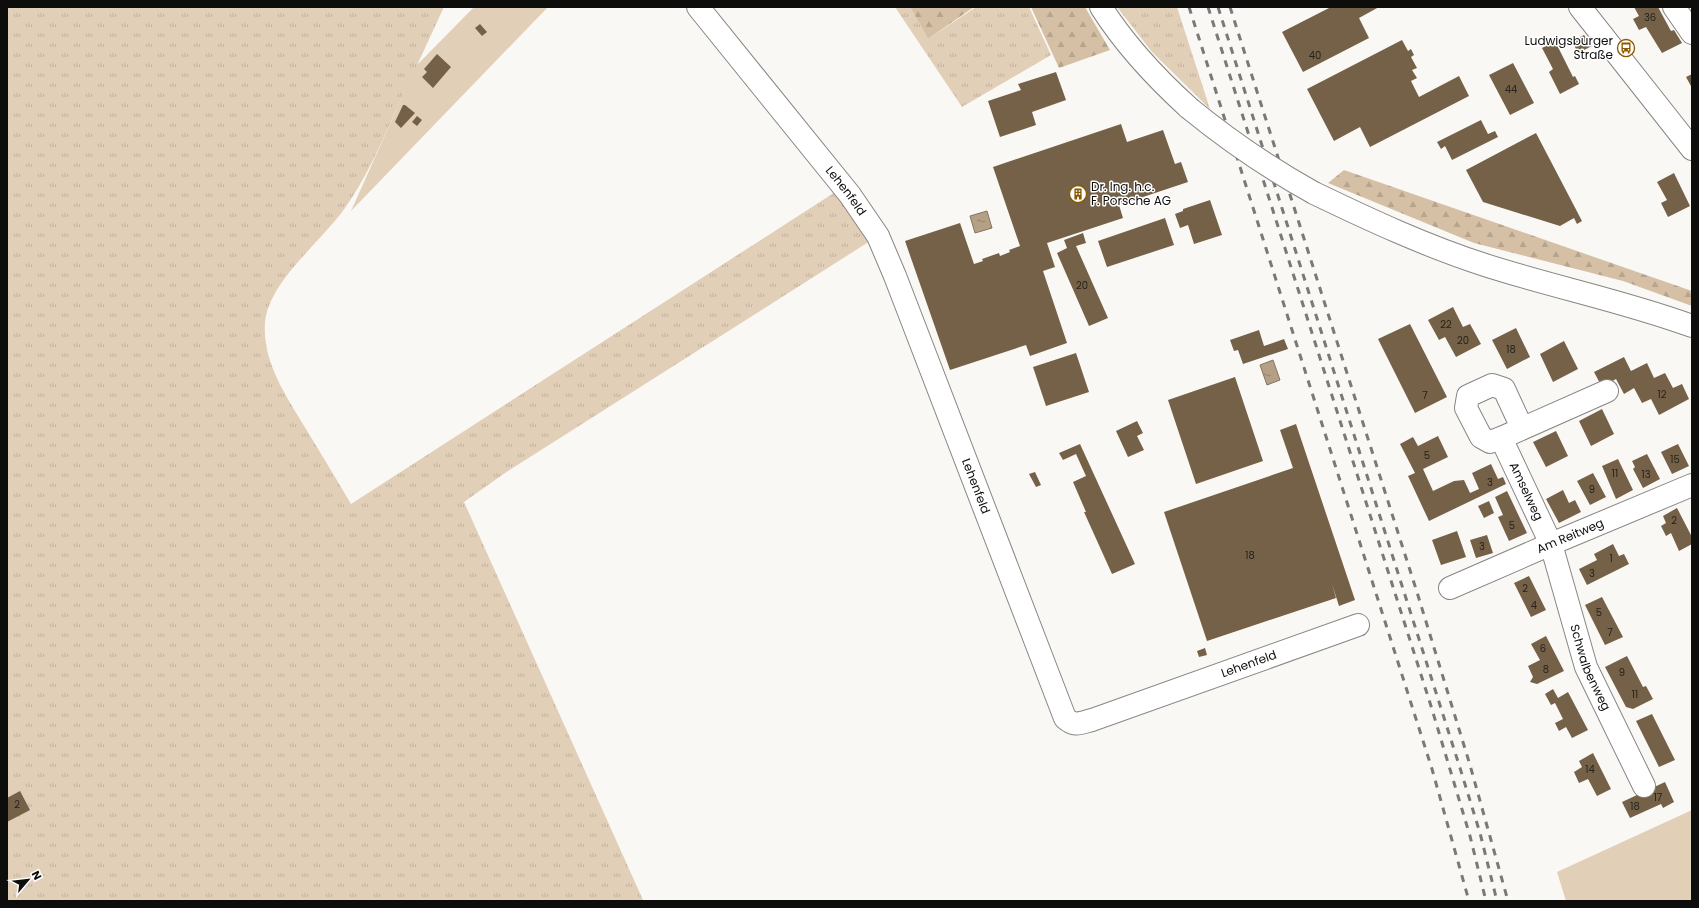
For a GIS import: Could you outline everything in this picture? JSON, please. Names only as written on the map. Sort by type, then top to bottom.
[{"type":"street","name":"Lehenfeld","points":[[698,7],[850,195],[878,236],[898,284],[1065,718],[1071,723],[1078,724],[1092,720],[1358,625]]},
{"type":"street","points":[[1101,7],[1140,59],[1168,89],[1189,108],[1222,135],[1246,152],[1314,193],[1372,221],[1435,248],[1478,263],[1602,298],[1692,326]]},
{"type":"street","points":[[1580,7],[1692,149]]},
{"type":"street","points":[[1674,7],[1692,33]]},
{"type":"street","points":[[1522,428],[1504,389],[1492,385],[1468,396],[1466,408],[1480,437],[1490,442],[1607,391]]},
{"type":"street","name":"Amselweg","points":[[1501,438],[1552,544]]},
{"type":"street","name":"Am Reitweg","points":[[1450,588],[1552,544],[1690,491]]},
{"type":"street","name":"Schwalbenweg","points":[[1552,544],[1586,667],[1644,786]]},
{"type":"green space","points":[[7,7],[444,7],[377,152],[359,186],[335,221],[286,277],[268,308],[265,323],[265,338],[268,353],[278,381],[351,504],[843,187],[878,236],[505,473],[464,502],[643,900],[7,901]]},
{"type":"green space","points":[[474,7],[548,7],[351,211],[416,66]]},
{"type":"green space","points":[[895,7],[910,7],[928,39],[976,7],[1029,7],[1051,55],[962,107]]},
{"type":"green space","points":[[910,7],[974,7],[928,39]]},
{"type":"green space","points":[[1031,7],[1085,7],[1110,50],[1059,68]]},
{"type":"green space","points":[[1117,7],[1177,7],[1210,109],[1152,52]]},
{"type":"green space","points":[[1344,170],[1692,291],[1692,306],[1623,281],[1474,243],[1328,183]]},
{"type":"green space","points":[[1692,810],[1692,901],[1566,901],[1557,872]]},
{"type":"water","points":[[987,211],[992,228],[975,233],[970,216]]},
{"type":"water","points":[[1273,360],[1280,380],[1267,385],[1260,365]]},
{"type":"building","points":[[1331,7],[1379,7],[1359,18],[1369,38],[1303,72],[1282,32]]},
{"type":"building","points":[[1634,7],[1658,7],[1671,31],[1674,30],[1682,43],[1662,53],[1646,27],[1639,30],[1633,19],[1639,16]]},
{"type":"building","points":[[480,24],[487,32],[482,36],[475,28]]},
{"type":"building","points":[[1584,35],[1592,46],[1578,53],[1572,41]]},
{"type":"building","points":[[1402,40],[1408,51],[1411,49],[1414,55],[1411,57],[1417,68],[1412,70],[1417,78],[1411,81],[1419,97],[1459,76],[1469,96],[1370,147],[1360,127],[1334,141],[1307,89]]},
{"type":"building","points":[[1555,41],[1573,77],[1575,76],[1579,84],[1560,94],[1549,72],[1553,69],[1542,48]]},
{"type":"building","points":[[437,54],[451,67],[433,88],[422,77],[427,72],[424,69]]},
{"type":"building","points":[[1513,63],[1534,103],[1510,115],[1489,75]]},
{"type":"building","points":[[1056,72],[1066,100],[1032,112],[1036,125],[1000,137],[988,101],[1021,90],[1018,84]]},
{"type":"building","points":[[1692,74],[1692,88],[1686,77]]},
{"type":"building","points":[[403,105],[415,113],[401,128],[395,122]]},
{"type":"building","points":[[417,116],[422,120],[417,126],[412,122]]},
{"type":"building","points":[[1481,120],[1488,134],[1495,131],[1498,137],[1452,160],[1445,146],[1441,149],[1437,142]]},
{"type":"building","points":[[1121,124],[1127,142],[1163,130],[1175,164],[1181,162],[1188,182],[1119,205],[1123,218],[1047,243],[1055,267],[1043,271],[1067,343],[1030,356],[1026,345],[950,370],[905,241],[960,223],[974,264],[983,261],[982,259],[999,253],[1000,256],[1010,252],[1009,250],[1020,246],[993,167]]},
{"type":"building","points":[[1536,133],[1582,221],[1577,224],[1574,218],[1560,226],[1483,202],[1466,170]]},
{"type":"building","points":[[1674,173],[1690,206],[1668,217],[1661,203],[1667,200],[1657,182]]},
{"type":"building","points":[[1210,200],[1222,235],[1194,244],[1188,225],[1180,228],[1175,214],[1183,211],[1183,209]]},
{"type":"building","points":[[1165,218],[1174,245],[1107,267],[1098,241]]},
{"type":"building","points":[[1083,233],[1086,243],[1076,246],[1108,318],[1089,326],[1057,253],[1067,248],[1064,240]]},
{"type":"building","points":[[1453,307],[1463,327],[1470,324],[1481,344],[1456,357],[1445,337],[1439,340],[1428,320]]},
{"type":"building","points":[[1410,324],[1447,397],[1415,413],[1378,339]]},
{"type":"building","points":[[1516,328],[1530,357],[1507,369],[1492,340]]},
{"type":"building","points":[[1259,330],[1264,346],[1284,339],[1288,349],[1243,364],[1238,350],[1234,351],[1230,340]]},
{"type":"building","points":[[1564,341],[1578,369],[1553,382],[1540,354]]},
{"type":"building","points":[[1076,353],[1089,392],[1046,406],[1033,367]]},
{"type":"building","points":[[1624,357],[1631,371],[1647,363],[1654,378],[1665,373],[1673,388],[1682,384],[1689,399],[1659,415],[1651,399],[1642,403],[1634,388],[1624,394],[1616,379],[1602,387],[1594,372]]},
{"type":"building","points":[[1235,377],[1263,461],[1196,484],[1168,400]]},
{"type":"building","points":[[1602,409],[1614,434],[1591,446],[1579,421]]},
{"type":"building","points":[[1137,421],[1143,433],[1137,436],[1144,450],[1128,457],[1116,431]]},
{"type":"building","points":[[1296,424],[1355,600],[1339,606],[1332,584],[1336,598],[1207,641],[1164,512],[1293,468],[1280,430]]},
{"type":"building","points":[[1556,431],[1568,456],[1546,467],[1533,442]]},
{"type":"building","points":[[1438,436],[1448,457],[1423,469],[1433,491],[1454,481],[1464,480],[1470,493],[1479,489],[1472,473],[1491,464],[1498,479],[1503,477],[1506,484],[1429,521],[1408,476],[1415,473],[1400,444],[1413,437],[1418,446]]},
{"type":"building","points":[[1080,444],[1135,564],[1112,574],[1084,512],[1086,512],[1073,482],[1086,476],[1076,454],[1063,460],[1059,453]]},
{"type":"building","points":[[1678,444],[1689,466],[1672,474],[1661,452]]},
{"type":"building","points":[[1647,454],[1660,479],[1643,488],[1633,469],[1635,467],[1632,461]]},
{"type":"building","points":[[1618,459],[1633,490],[1616,499],[1602,466]]},
{"type":"building","points":[[1035,472],[1041,485],[1036,487],[1029,474]]},
{"type":"building","points":[[1593,473],[1606,497],[1590,505],[1577,481]]},
{"type":"building","points":[[1563,490],[1569,503],[1575,500],[1581,512],[1559,523],[1546,499]]},
{"type":"building","points":[[1507,491],[1527,533],[1509,541],[1498,517],[1503,515],[1495,497]]},
{"type":"building","points":[[1489,501],[1494,513],[1484,518],[1478,506]]},
{"type":"building","points":[[1677,508],[1692,537],[1692,544],[1679,551],[1671,533],[1666,536],[1661,526],[1666,523],[1663,516]]},
{"type":"building","points":[[1457,531],[1466,557],[1441,565],[1432,540]]},
{"type":"building","points":[[1487,535],[1493,553],[1476,558],[1470,540]]},
{"type":"building","points":[[1613,544],[1619,556],[1624,554],[1629,564],[1587,585],[1579,569],[1597,560],[1594,554]]},
{"type":"building","points":[[1529,576],[1546,610],[1531,617],[1514,583]]},
{"type":"building","points":[[1602,597],[1623,637],[1605,645],[1585,605]]},
{"type":"building","points":[[1546,636],[1564,671],[1537,684],[1530,682],[1533,677],[1528,666],[1540,660],[1531,644]]},
{"type":"building","points":[[1205,648],[1207,655],[1199,657],[1197,651]]},
{"type":"building","points":[[1627,656],[1643,687],[1646,686],[1653,699],[1633,709],[1626,707],[1605,667]]},
{"type":"building","points":[[1553,689],[1558,698],[1568,692],[1588,730],[1572,738],[1566,727],[1559,731],[1555,723],[1563,719],[1555,703],[1551,705],[1545,694]]},
{"type":"building","points":[[1652,714],[1675,760],[1659,767],[1636,721]]},
{"type":"building","points":[[1593,753],[1611,789],[1597,796],[1588,779],[1579,783],[1574,772],[1582,767],[1579,761]]},
{"type":"building","points":[[1665,782],[1674,802],[1663,808],[1661,804],[1630,818],[1622,802]]},
{"type":"building","points":[[20,791],[30,810],[7,822],[7,798]]},
{"type":"railway","points":[[1189,7],[1432,769],[1469,901]]},
{"type":"railway","points":[[1208,7],[1431,706],[1470,836],[1486,901]]},
{"type":"railway","points":[[1218,7],[1460,768],[1480,833],[1497,901]]},
{"type":"railway","points":[[1230,7],[1416,589],[1470,765],[1508,901]]},
{"type":"place","name":"Ludwigsburger Straße","points":[[1626,48]]},
{"type":"place","name":"Dr. Ing. h.c. F. Porsche AG","points":[[1078,194]]}]
